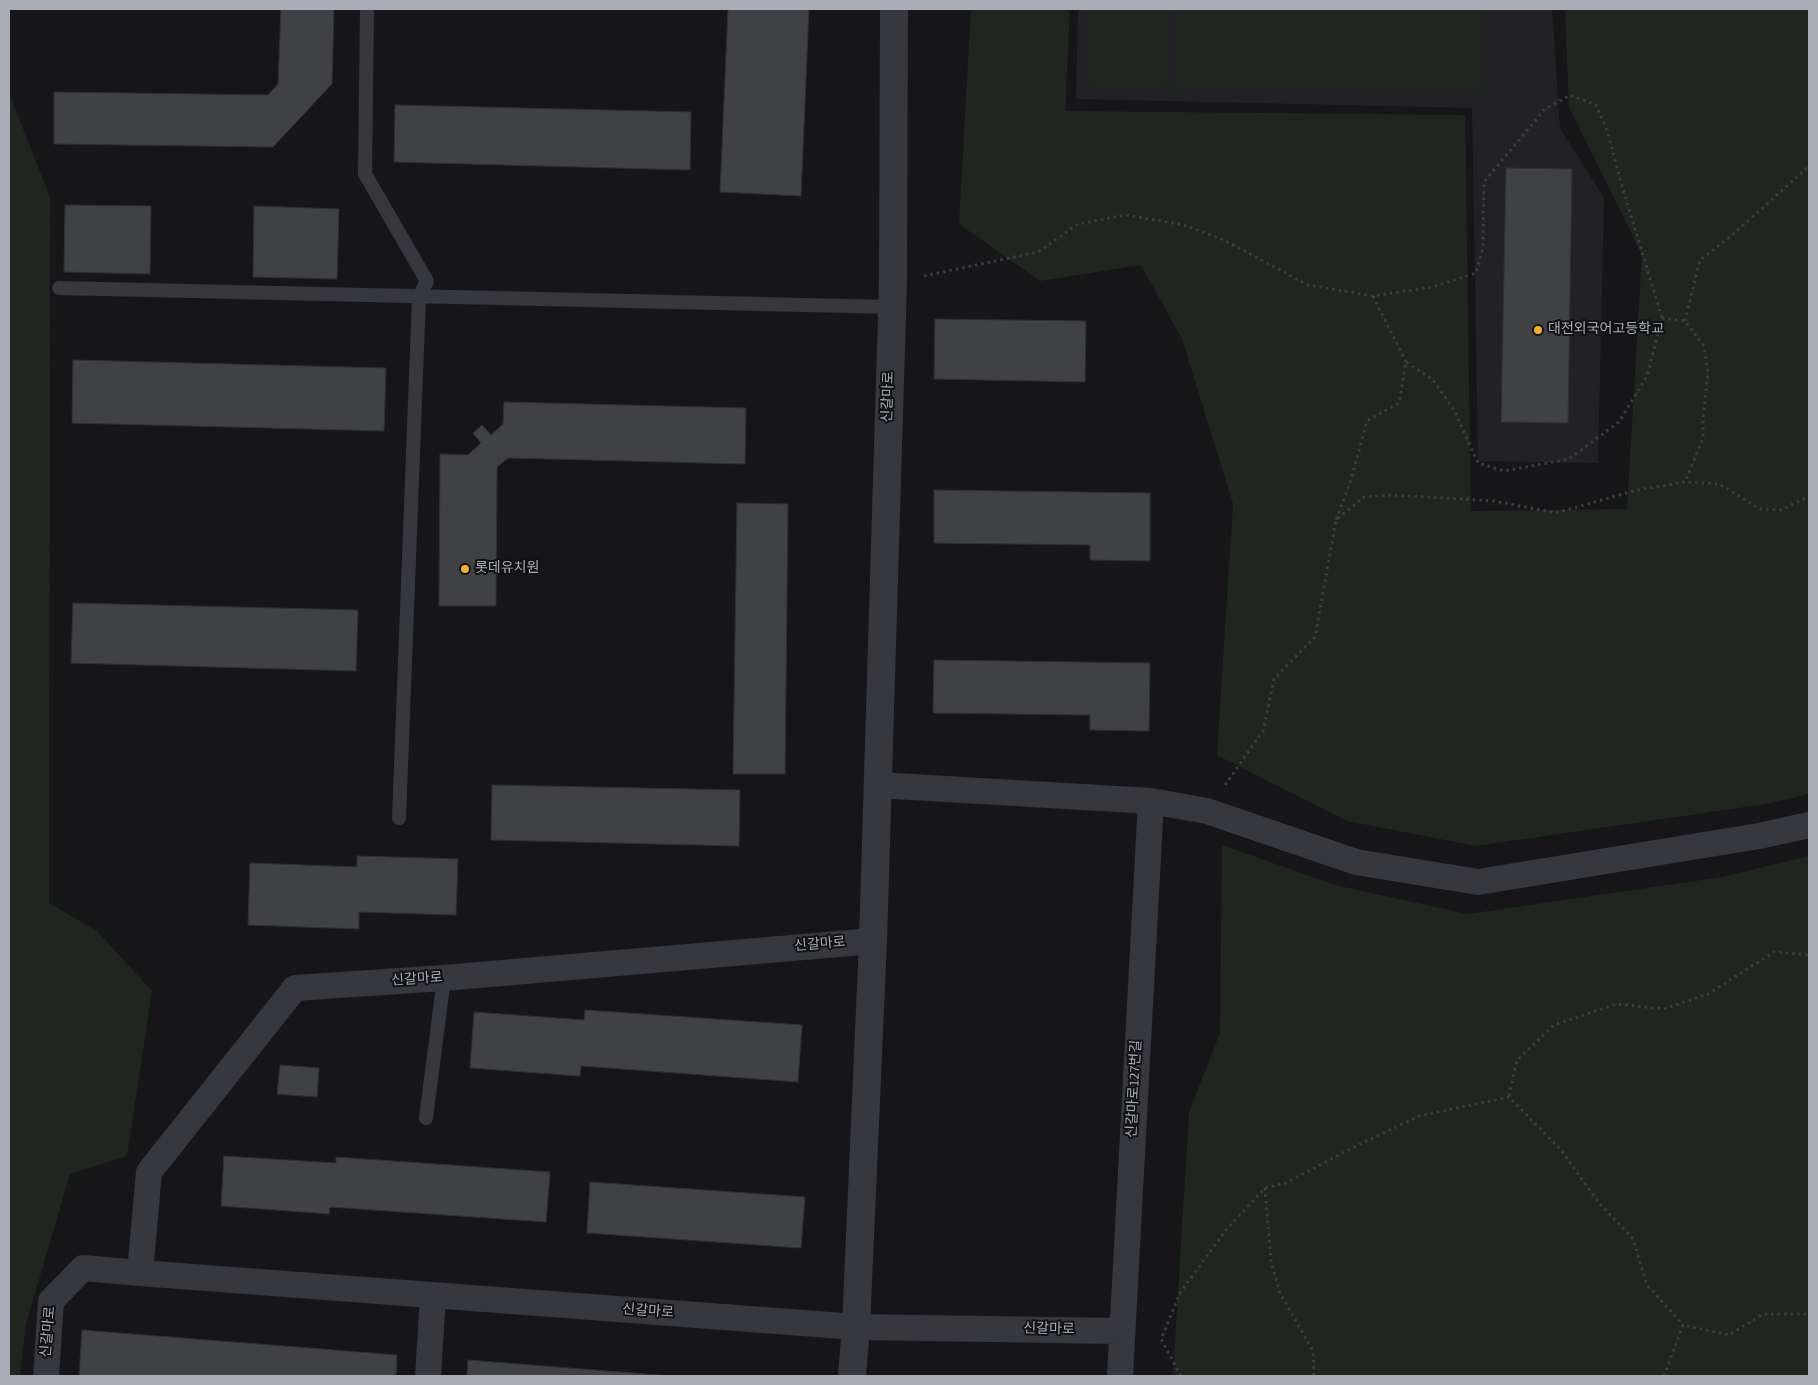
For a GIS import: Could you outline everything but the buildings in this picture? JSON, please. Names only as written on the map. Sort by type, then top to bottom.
[{"type":"street","name":"신갈마로","points":[[852,1376],[856,1327],[873,941],[878,785],[892,295],[894,9]]},
{"type":"street","points":[[878,785],[1150,801],[1207,811],[1356,862],[1478,882],[1759,836],[1809,825]]},
{"type":"street","name":"신갈마로127번길","points":[[1120,1376],[1150,801]]},
{"type":"street","name":"신갈마로","points":[[140,1273],[148,1172],[295,988],[444,978],[873,941]]},
{"type":"street","name":"신갈마로","points":[[46,1376],[50,1301],[83,1268],[856,1327],[1121,1331]]},
{"type":"street","points":[[428,1376],[434,1296]]},
{"type":"lane","points":[[367,9],[365,174],[427,281],[419,297],[399,818]]},
{"type":"lane","points":[[59,288],[419,297],[892,295]]},
{"type":"lane","points":[[426,1118],[444,978]]},
{"type":"path","points":[[892,295],[1038,252],[1078,224],[1126,215],[1184,225],[1224,240],[1308,285],[1373,296],[1433,287],[1476,273],[1483,248],[1484,182],[1545,109],[1570,95],[1596,105],[1607,130],[1662,318],[1647,376],[1619,422],[1569,459],[1504,472],[1478,463],[1454,410],[1433,380],[1406,362],[1373,296]]},
{"type":"path","points":[[1685,322],[1700,260],[1730,237],[1809,166]]},
{"type":"path","points":[[1662,318],[1685,322],[1704,346],[1708,373],[1703,438],[1685,482]]},
{"type":"path","points":[[1207,811],[1263,730],[1274,678],[1315,637],[1336,520],[1350,483],[1367,421],[1399,403],[1406,362]]},
{"type":"path","points":[[1336,520],[1364,497],[1391,495],[1494,501],[1556,513],[1637,490],[1685,482],[1719,484],[1760,509],[1781,510],[1809,496]]},
{"type":"path","points":[[1509,1096],[1517,1060],[1554,1025],[1617,1004],[1664,1009],[1708,994],[1774,952],[1809,955]]},
{"type":"path","points":[[1181,1376],[1161,1339],[1180,1293],[1226,1230],[1265,1188],[1286,1183],[1356,1146],[1419,1116],[1509,1096]]},
{"type":"path","points":[[1509,1096],[1561,1150],[1599,1203],[1633,1239],[1647,1285],[1683,1325],[1728,1335],[1763,1314],[1809,1314]]},
{"type":"path","points":[[1265,1188],[1271,1261],[1275,1277],[1280,1293],[1312,1352],[1314,1376]]},
{"type":"path","points":[[1664,1376],[1683,1325]]},
{"type":"shaded area","points":[[971,9],[1070,9],[1065,111],[1465,115],[1471,511],[1627,509],[1642,255],[1569,107],[1565,9],[1809,9],[1809,794],[1766,804],[1476,846],[1347,821],[1217,755],[1233,504],[1182,339],[1141,265],[1040,281],[959,224]]},
{"type":"shaded area","name":"대전외국어고등학교","points":[[1078,9],[1552,9],[1560,128],[1604,198],[1598,463],[1478,461],[1472,108],[1076,99]]},
{"type":"shaded area","points":[[1089,9],[1168,9],[1166,87],[1088,85]]},
{"type":"shaded area","points":[[1175,9],[1483,9],[1483,91],[1174,88]]},
{"type":"shaded area","points":[[9,93],[50,197],[49,903],[97,931],[152,991],[127,1156],[70,1174],[26,1324],[20,1376],[9,1376],[9,821],[11,810],[9,809]]},
{"type":"shaded area","points":[[1222,845],[1335,885],[1468,914],[1722,877],[1809,856],[1809,1376],[1173,1376],[1189,1112],[1220,1033]]},
{"type":"place","name":"대전외국어고등학교","points":[[1538,330]]},
{"type":"place","name":"롯데유치원","points":[[465,569]]}]
